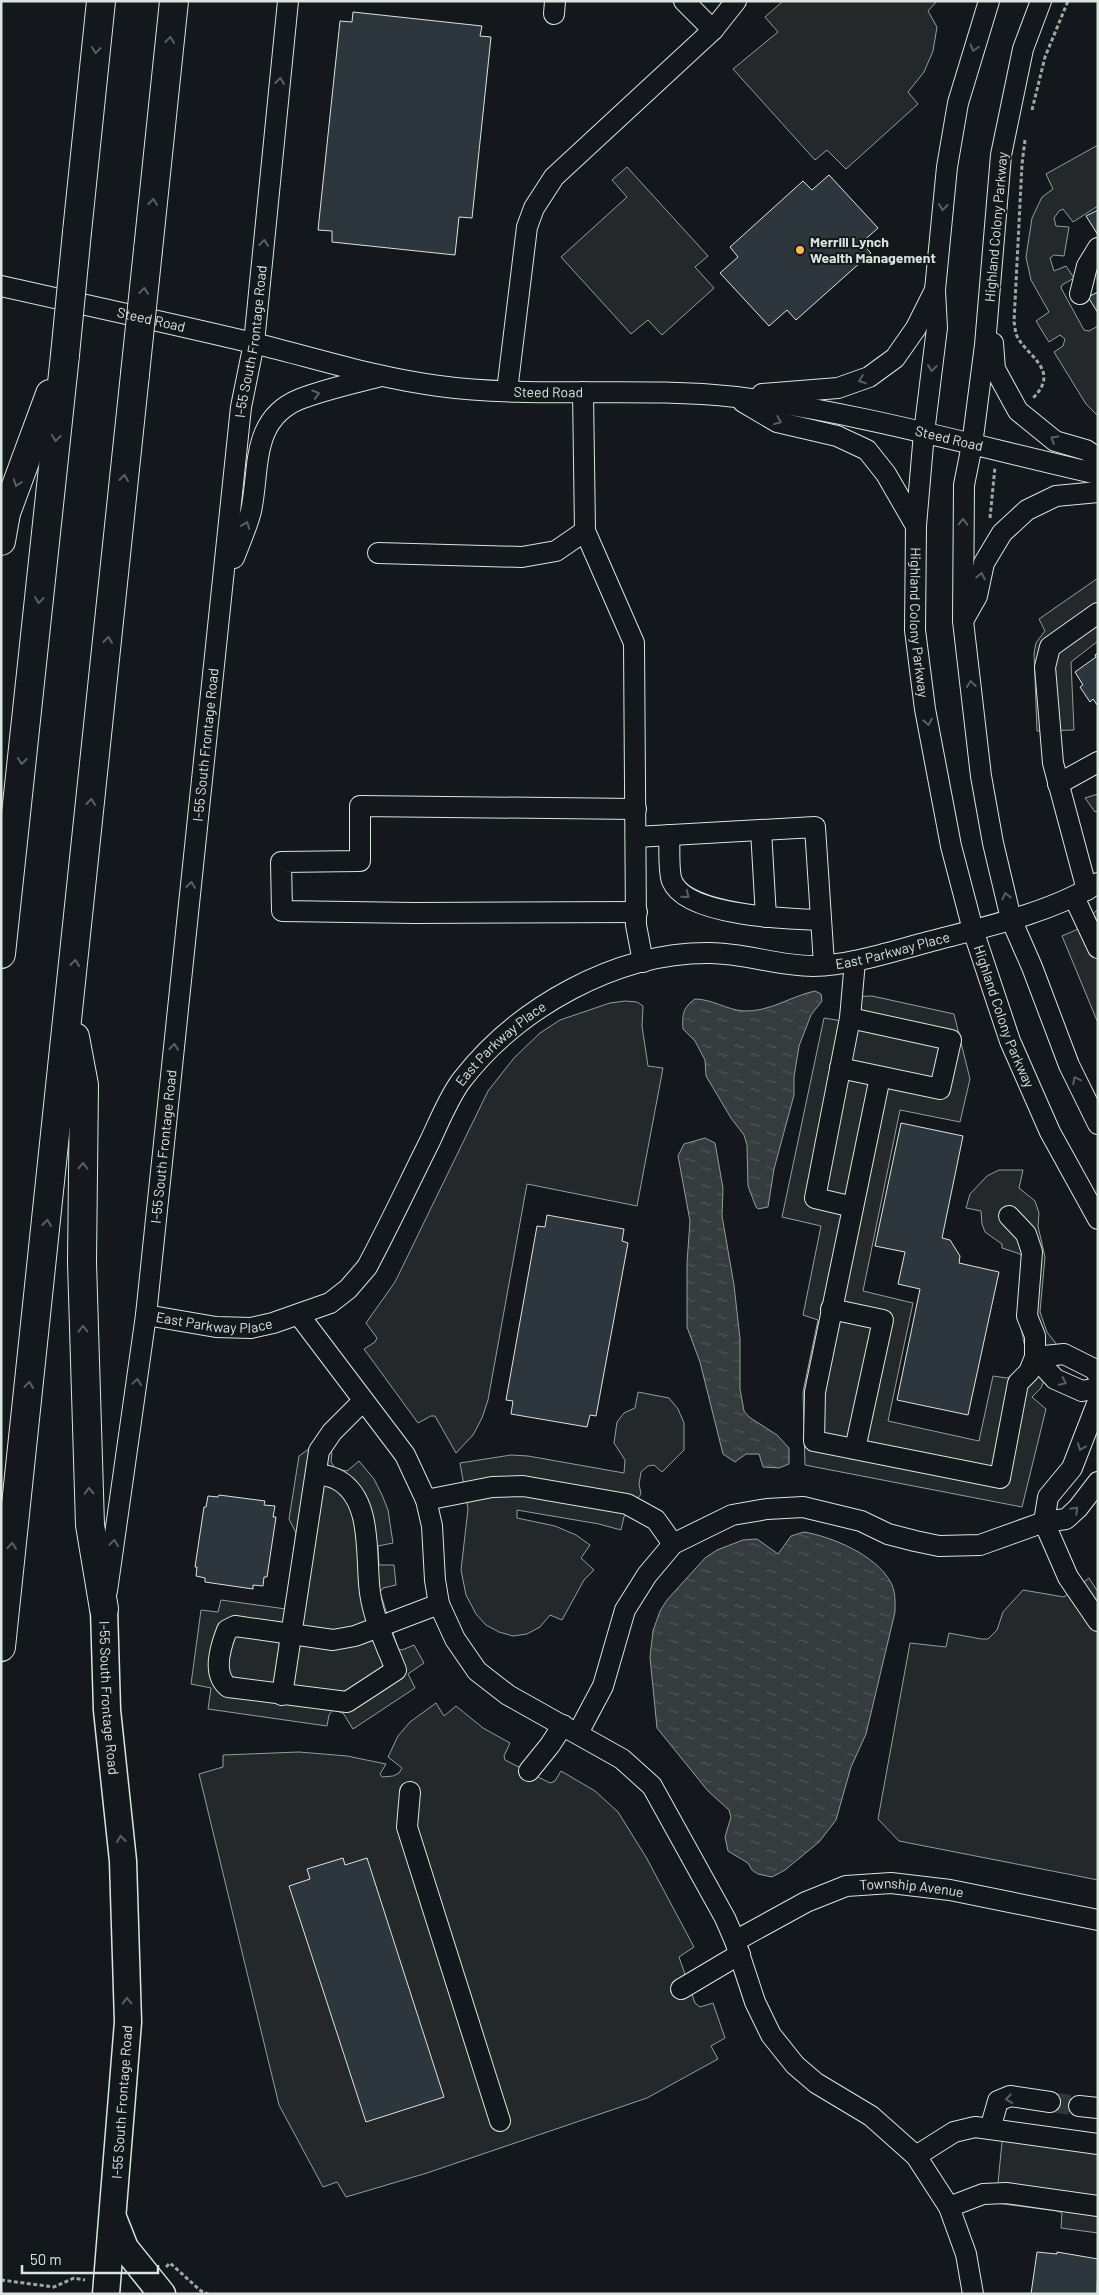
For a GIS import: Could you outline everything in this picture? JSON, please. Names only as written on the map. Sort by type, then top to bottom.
[{"type":"highway","points":[[1,954],[101,1]]},
{"type":"highway","points":[[1,1647],[70,1012],[174,1]]},
{"type":"highway","points":[[1,541],[6,513],[64,355]]},
{"type":"highway","points":[[70,1012],[84,1085],[82,1262],[86,1436],[90,1525],[104,1609]]},
{"type":"main road","name":"I-55 South Frontage Road","points":[[104,1609],[107,1710],[123,1861],[128,2022],[106,2294]]},
{"type":"main road","points":[[113,2217],[125,2248],[162,2294]]},
{"type":"street","name":"I-55 South Frontage Road","points":[[104,1609],[146,1315],[241,407],[254,343],[288,1]]},
{"type":"street","points":[[684,1],[713,30]]},
{"type":"street","points":[[506,391],[527,227],[543,192],[561,171],[713,30],[736,1]]},
{"type":"street","name":"Highland Colony Parkway","points":[[989,1],[958,103],[947,167],[935,290],[937,328],[924,433],[916,526],[915,630],[925,709],[951,846],[973,930],[1010,1041],[1050,1132],[1098,1219]]},
{"type":"street","name":"Highland Colony Parkway","points":[[1041,1],[1022,49],[1001,155],[990,300],[972,446],[964,486],[963,621],[981,776],[993,843],[1011,919],[1032,967],[1069,1064],[1098,1124]]},
{"type":"street","points":[[1089,291],[1087,266],[1098,248]]},
{"type":"street","points":[[1089,291],[1098,257]]},
{"type":"street","points":[[1089,291],[1098,269]]},
{"type":"street","points":[[1089,291],[1098,277]]},
{"type":"street","name":"Steed Road","points":[[1,286],[254,343],[382,376],[440,386],[506,391],[666,392],[735,397],[826,412],[1098,474]]},
{"type":"street","points":[[735,397],[838,388],[869,377],[895,358],[916,328],[935,290]]},
{"type":"street","points":[[990,300],[995,368],[1018,411],[1055,441],[1086,450],[1098,458]]},
{"type":"street","points":[[223,588],[251,511],[257,451],[265,431],[282,409],[299,399],[382,376]]},
{"type":"street","points":[[583,392],[585,531],[634,643],[636,912],[643,962]]},
{"type":"street","points":[[735,397],[777,422],[837,436],[867,450],[886,474],[916,526]]},
{"type":"street","points":[[963,621],[977,596],[984,563],[1002,533],[1027,510],[1056,496],[1098,492]]},
{"type":"street","points":[[378,553],[522,557],[556,551],[585,531]]},
{"type":"street","points":[[1098,614],[1050,647],[1045,667],[1053,763],[1086,890],[1098,948]]},
{"type":"street","points":[[1058,784],[1098,762]]},
{"type":"street","points":[[636,808],[360,806],[360,861],[280,862],[282,911],[415,913],[636,912]]},
{"type":"street","points":[[636,837],[815,827],[824,964]]},
{"type":"street","points":[[761,830],[766,917]]},
{"type":"street","points":[[668,835],[672,882],[688,899],[727,911],[766,917],[821,920]]},
{"type":"street","name":"East Parkway Place","points":[[146,1315],[216,1327],[252,1328],[299,1315],[330,1303],[348,1289],[367,1266],[460,1083],[502,1037],[566,993],[643,962],[674,954],[711,953],[744,956],[774,964],[824,964],[854,961],[1011,919],[1086,890]]},
{"type":"street","points":[[853,1207],[815,1198],[850,1018],[854,961]]},
{"type":"street","points":[[840,1068],[940,1089],[951,1040],[850,1018]]},
{"type":"street","points":[[880,1076],[815,1392],[814,1441],[1000,1478],[1018,1383],[1028,1372],[1035,1357],[1035,1336],[1028,1316],[1032,1252],[1026,1234],[1009,1216]]},
{"type":"street","points":[[831,1309],[883,1320],[854,1449]]},
{"type":"street","points":[[299,1315],[405,1455],[426,1500],[432,1526],[435,1580],[439,1604],[456,1639],[477,1671],[508,1695],[622,1759],[652,1786],[692,1856],[738,1948],[755,2002],[771,2035],[795,2065],[816,2083],[871,2116],[916,2156],[949,2207],[966,2254],[973,2294]]},
{"type":"street","points":[[1035,1357],[1064,1354],[1094,1368],[1098,1375]]},
{"type":"street","points":[[1035,1357],[1056,1379],[1082,1391],[1098,1388]]},
{"type":"street","points":[[282,1695],[320,1451],[332,1432],[363,1400]]},
{"type":"street","points":[[1098,1402],[1072,1468],[1048,1497],[1044,1522],[1068,1577],[1098,1621]]},
{"type":"street","points":[[316,1472],[338,1480],[353,1492],[366,1525],[370,1594],[379,1627],[396,1670],[347,1702],[228,1687],[220,1681],[218,1670],[227,1630],[235,1626],[333,1640],[354,1636],[379,1627],[439,1604]]},
{"type":"street","points":[[529,1770],[550,1745],[570,1729],[603,1686],[624,1610],[647,1575],[673,1544],[732,1515],[767,1509],[803,1507],[861,1521],[888,1534],[940,1546],[980,1546],[1044,1522],[1066,1519],[1078,1508],[1098,1482]]},
{"type":"street","points":[[426,1500],[492,1488],[522,1486],[627,1504],[656,1520],[673,1544]]},
{"type":"street","points":[[410,1792],[407,1827],[500,2121]]},
{"type":"street","name":"Township Avenue","points":[[681,1989],[806,1902],[846,1886],[891,1883],[950,1890],[1098,1920]]},
{"type":"street","points":[[990,2129],[998,2101],[1010,2096],[1050,2102]]},
{"type":"street","points":[[916,2156],[954,2132],[975,2127],[1098,2144]]},
{"type":"street","points":[[949,2207],[983,2194],[1006,2193],[1098,2206]]},
{"type":"path","points":[[1029,118],[1045,57],[1068,1]]},
{"type":"path","points":[[1026,136],[1022,164],[1014,322],[1016,334],[1037,359],[1043,374],[1043,384],[1032,399]]},
{"type":"path","points":[[995,464],[990,520],[1002,533]]},
{"type":"shaded area","points":[[783,1],[937,1],[928,11],[937,27],[933,51],[924,72],[908,92],[918,104],[846,169],[827,150],[815,160],[733,69],[778,32],[765,17]]},
{"type":"shaded area","points":[[1098,145],[1098,206],[1073,222],[1063,209],[1059,211],[1054,218],[1056,226],[1069,227],[1064,256],[1054,255],[1050,258],[1054,271],[1066,266],[1074,278],[1062,285],[1061,288],[1084,330],[1089,331],[1098,326],[1098,416],[1086,404],[1054,352],[1063,346],[1065,339],[1060,335],[1049,342],[1036,321],[1049,312],[1031,280],[1026,257],[1032,218],[1042,197],[1053,189],[1046,174]]},
{"type":"shaded area","points":[[627,167],[708,256],[695,267],[714,288],[662,335],[648,320],[631,334],[561,257],[627,197],[612,180]]},
{"type":"shaded area","points":[[1098,578],[1098,641],[1071,662],[1074,730],[1037,731],[1034,653],[1036,643],[1045,631],[1039,619]]},
{"type":"shaded area","points":[[1098,794],[1098,811],[1095,812],[1085,798]]},
{"type":"shaded area","points":[[1098,909],[1098,1023],[1062,936],[1076,930]]},
{"type":"shaded area","points":[[872,996],[954,1014],[970,1079],[960,1122],[900,1110],[863,1291],[913,1303],[888,1421],[979,1441],[993,1376],[1007,1378],[1012,1376],[1021,1365],[1026,1353],[1019,1318],[1025,1262],[1020,1254],[1002,1248],[1002,1244],[985,1232],[981,1211],[966,1208],[970,1194],[987,1176],[999,1170],[1023,1170],[1019,1188],[1035,1201],[1039,1213],[1038,1226],[1045,1257],[1040,1312],[1047,1332],[1058,1346],[1041,1388],[1032,1397],[1046,1409],[1022,1507],[805,1465],[803,1392],[818,1320],[803,1315],[821,1226],[782,1217],[824,1018],[842,1021],[843,997]]},
{"type":"shaded area","points":[[637,1002],[643,1006],[642,1026],[648,1066],[663,1068],[637,1206],[527,1184],[488,1400],[482,1418],[473,1435],[456,1453],[435,1416],[431,1416],[418,1423],[364,1349],[375,1342],[377,1338],[366,1323],[395,1282],[488,1091],[514,1058],[540,1033],[560,1020],[610,1003]]},
{"type":"shaded area","points":[[638,1392],[669,1398],[678,1409],[684,1423],[684,1450],[662,1472],[654,1465],[648,1466],[641,1472],[639,1484],[641,1494],[624,1517],[621,1530],[599,1524],[517,1510],[517,1518],[555,1526],[576,1535],[590,1545],[581,1558],[594,1570],[584,1580],[562,1620],[550,1615],[540,1627],[527,1634],[513,1636],[499,1632],[486,1625],[476,1614],[466,1595],[461,1570],[468,1509],[460,1463],[511,1455],[528,1456],[624,1473],[625,1460],[614,1443],[617,1422],[624,1413],[635,1408]]},
{"type":"shaded area","points":[[313,1446],[332,1453],[331,1462],[336,1469],[347,1471],[359,1461],[374,1479],[388,1510],[393,1543],[378,1546],[379,1565],[394,1565],[396,1585],[383,1588],[380,1592],[398,1649],[402,1650],[414,1645],[424,1663],[408,1674],[415,1688],[353,1729],[343,1713],[333,1710],[329,1715],[327,1726],[208,1709],[211,1688],[191,1684],[201,1610],[218,1612],[221,1600],[286,1609],[296,1533],[289,1519],[299,1456]]},
{"type":"shaded area","points":[[1089,1578],[1098,1592],[1098,1880],[899,1841],[878,1819],[910,1643],[946,1647],[949,1633],[988,1639],[997,1630],[1003,1612],[1023,1590],[1064,1597]]},
{"type":"shaded area","points":[[436,1703],[444,1716],[456,1706],[483,1728],[510,1743],[504,1756],[505,1760],[550,1783],[555,1781],[561,1771],[595,1791],[618,1812],[646,1857],[694,1947],[679,1957],[695,2003],[700,2007],[713,2003],[725,2038],[711,2046],[718,2059],[647,2098],[427,2173],[346,2197],[337,2182],[323,2187],[279,2105],[199,1774],[223,1767],[223,1755],[299,1752],[347,1756],[386,1764],[380,1774],[382,1777],[393,1776],[399,1773],[402,1768],[388,1757],[398,1736],[410,1722]]},
{"type":"shaded area","points":[[1004,2122],[1098,2134],[1098,2233],[1061,2228],[1062,2213],[1057,2211],[996,2203]]},
{"type":"water","points":[[815,991],[821,994],[822,1001],[811,1015],[799,1046],[794,1077],[794,1095],[774,1169],[768,1207],[758,1209],[748,1186],[747,1145],[744,1135],[731,1118],[706,1076],[705,1060],[695,1041],[683,1029],[684,1012],[695,999],[701,999],[732,1009],[754,1011]]},
{"type":"water","points":[[705,1138],[715,1143],[723,1188],[722,1216],[734,1285],[740,1339],[740,1389],[744,1411],[749,1417],[777,1435],[789,1448],[789,1464],[779,1468],[763,1467],[759,1454],[746,1454],[735,1462],[723,1454],[700,1362],[687,1327],[687,1263],[690,1221],[678,1156],[684,1144]]},
{"type":"water","points":[[804,1532],[840,1543],[864,1555],[874,1563],[892,1585],[895,1596],[895,1612],[866,1734],[851,1767],[836,1820],[819,1842],[785,1870],[772,1877],[758,1874],[752,1870],[748,1863],[728,1851],[725,1837],[731,1817],[729,1810],[708,1791],[657,1728],[650,1657],[653,1631],[660,1611],[667,1600],[705,1558],[717,1550],[743,1540],[757,1539],[778,1554],[791,1536]]},
{"type":"building","points":[[353,12],[482,26],[480,36],[491,37],[472,218],[459,217],[455,255],[332,242],[332,231],[318,230],[340,21],[352,22]]},
{"type":"building","name":"Merrill Lynch Wealth Management","points":[[829,175],[878,228],[861,243],[871,253],[796,320],[787,310],[769,326],[720,273],[738,257],[730,247],[803,181],[812,190]]},
{"type":"building","points":[[1098,210],[1098,235],[1086,216]]},
{"type":"building","points":[[1098,292],[1098,313],[1088,297]]},
{"type":"building","points":[[1098,653],[1098,706],[1093,699],[1090,702],[1080,687],[1083,685],[1075,672],[1096,657],[1095,655]]},
{"type":"building","points":[[901,1123],[963,1136],[942,1238],[950,1240],[960,1256],[959,1263],[999,1272],[968,1415],[897,1400],[920,1289],[898,1284],[905,1252],[875,1246]]},
{"type":"building","points":[[547,1215],[624,1229],[622,1241],[628,1243],[596,1416],[590,1415],[587,1427],[511,1414],[513,1401],[506,1400],[537,1226],[545,1227]]},
{"type":"building","points":[[219,1495],[265,1501],[264,1505],[275,1506],[273,1517],[276,1517],[267,1577],[264,1577],[263,1586],[253,1585],[253,1589],[205,1582],[205,1578],[196,1576],[197,1567],[195,1567],[204,1507],[206,1507],[208,1496],[218,1497]]},
{"type":"building","points":[[343,1858],[345,1865],[367,1858],[444,2097],[366,2122],[289,1886],[310,1879],[307,1869]]},
{"type":"building","points":[[1037,2252],[1057,2254],[1057,2252],[1098,2259],[1097,2294],[1031,2294]]},
{"type":"tunnel","points":[[1050,2102],[1079,2106]]},
{"type":"place","name":"Merrill Lynch Wealth Management","points":[[800,250]]}]
